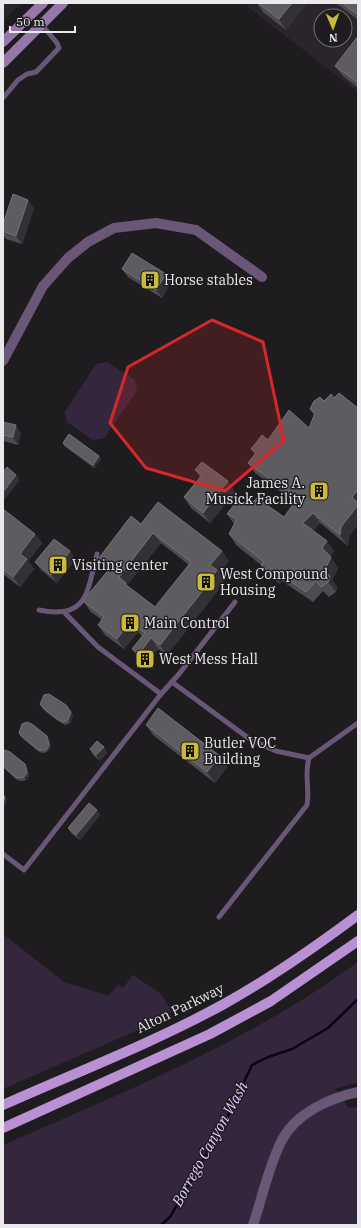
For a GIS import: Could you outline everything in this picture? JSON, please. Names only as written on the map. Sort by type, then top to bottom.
[{"type":"main road","points":[[3,42],[43,3]]},
{"type":"main road","points":[[3,63],[63,3]]},
{"type":"main road","name":"Alton Parkway","points":[[3,1105],[167,1032],[224,1004],[290,963],[358,915]]},
{"type":"main road","points":[[3,1128],[158,1059],[222,1028],[271,1001],[358,941]]},
{"type":"street","points":[[3,361],[43,286],[68,258],[88,242],[114,228],[156,223],[196,230],[262,277]]},
{"type":"street","points":[[253,1225],[282,1140],[289,1130],[309,1112],[340,1097],[358,1092]]},
{"type":"lane","points":[[3,98],[18,80],[27,74],[36,72],[59,48],[57,43],[42,25]]},
{"type":"lane","points":[[39,610],[54,613],[73,610],[84,600],[97,554]]},
{"type":"lane","points":[[3,854],[24,870],[161,694],[235,602]]},
{"type":"lane","points":[[64,612],[98,647],[161,694]]},
{"type":"lane","points":[[172,682],[252,740],[276,751],[309,758]]},
{"type":"lane","points":[[219,917],[307,805],[308,793],[305,771],[309,758],[358,723]]},
{"type":"highlighted area","points":[[212,320],[263,342],[284,441],[225,491],[146,468],[110,423],[128,367]]},
{"type":"shaded area","points":[[3,3],[22,3],[3,21]]},
{"type":"shaded area","points":[[250,3],[358,3],[358,92],[247,6]]},
{"type":"shaded area","points":[[107,362],[135,380],[137,391],[104,438],[93,440],[67,422],[65,412],[96,364]]},
{"type":"shaded area","points":[[3,934],[64,982],[109,996],[118,985],[123,988],[133,975],[161,994],[172,1012],[163,1019],[3,1089]]},
{"type":"shaded area","points":[[358,962],[358,1082],[335,1089],[349,1108],[358,1107],[358,1225],[3,1225],[3,1145],[154,1078],[228,1042],[265,1022],[322,987]]},
{"type":"building","points":[[258,3],[292,3],[279,19]]},
{"type":"building","points":[[342,3],[358,3],[358,15],[353,11],[353,8],[349,8]]},
{"type":"building","points":[[358,36],[357,82],[335,66],[349,48],[353,48],[353,43]]},
{"type":"building","points":[[13,194],[28,200],[16,236],[3,231],[3,224]]},
{"type":"building","name":"Horse stables","points":[[132,253],[166,274],[156,290],[122,269]]},
{"type":"building","name":"James A. Musick Facility","points":[[339,393],[358,408],[358,490],[352,497],[358,505],[341,527],[340,535],[313,513],[303,523],[327,541],[322,548],[331,557],[324,572],[330,576],[328,582],[321,587],[316,581],[306,592],[275,571],[273,574],[261,565],[264,562],[229,534],[237,519],[227,514],[237,501],[243,505],[249,499],[252,503],[257,498],[284,517],[297,499],[248,463],[256,453],[251,449],[262,435],[268,440],[289,410],[309,428],[315,413],[310,409],[314,401],[320,397],[324,401],[331,394],[334,398]]},
{"type":"building","points":[[3,422],[16,425],[13,437],[3,435]]},
{"type":"building","points":[[69,434],[99,456],[93,465],[63,443]]},
{"type":"building","points":[[202,462],[228,481],[203,513],[184,497],[202,475],[195,470]]},
{"type":"building","points":[[7,467],[16,475],[3,492],[3,472]]},
{"type":"building","points":[[158,502],[222,551],[210,565],[217,570],[211,578],[212,579],[160,645],[151,638],[139,654],[132,649],[145,633],[130,622],[117,639],[98,625],[104,617],[83,601],[111,567],[99,558],[131,516],[141,524]],"holes":[[[153,533],[191,562],[155,607],[125,584],[126,583],[119,577]]]},
{"type":"building","points":[[3,509],[35,534],[20,554],[27,559],[13,577],[3,569]]},
{"type":"building","points":[[54,539],[70,551],[51,575],[35,562]]},
{"type":"building","points":[[49,694],[66,705],[71,712],[68,720],[63,722],[56,718],[40,704],[44,695]]},
{"type":"building","name":"Butler VOC Building","points":[[158,708],[220,756],[207,772],[146,725]]},
{"type":"building","points":[[27,722],[32,724],[47,736],[49,745],[47,749],[37,749],[19,733],[22,724]]},
{"type":"building","points":[[97,741],[104,747],[96,755],[90,749]]},
{"type":"building","points":[[5,750],[10,752],[25,764],[27,773],[24,777],[15,777],[3,766],[3,751]]},
{"type":"building","points":[[89,803],[97,810],[76,835],[68,828]]},
{"type":"waterway","name":"Borrego Canyon Wash","points":[[161,1225],[170,1217],[227,1118],[252,1065],[268,1057],[292,1049],[328,1028],[358,999]]},
{"type":"place","name":"Horse stables","points":[[150,280]]},
{"type":"place","name":"James A. Musick Facility","points":[[319,491]]},
{"type":"place","name":"Visiting center","points":[[58,565]]},
{"type":"place","name":"West Compound Housing","points":[[206,582]]},
{"type":"place","name":"Main Control","points":[[130,623]]},
{"type":"place","name":"West Mess Hall","points":[[145,659]]},
{"type":"place","name":"Butler VOC Building","points":[[190,751]]}]
